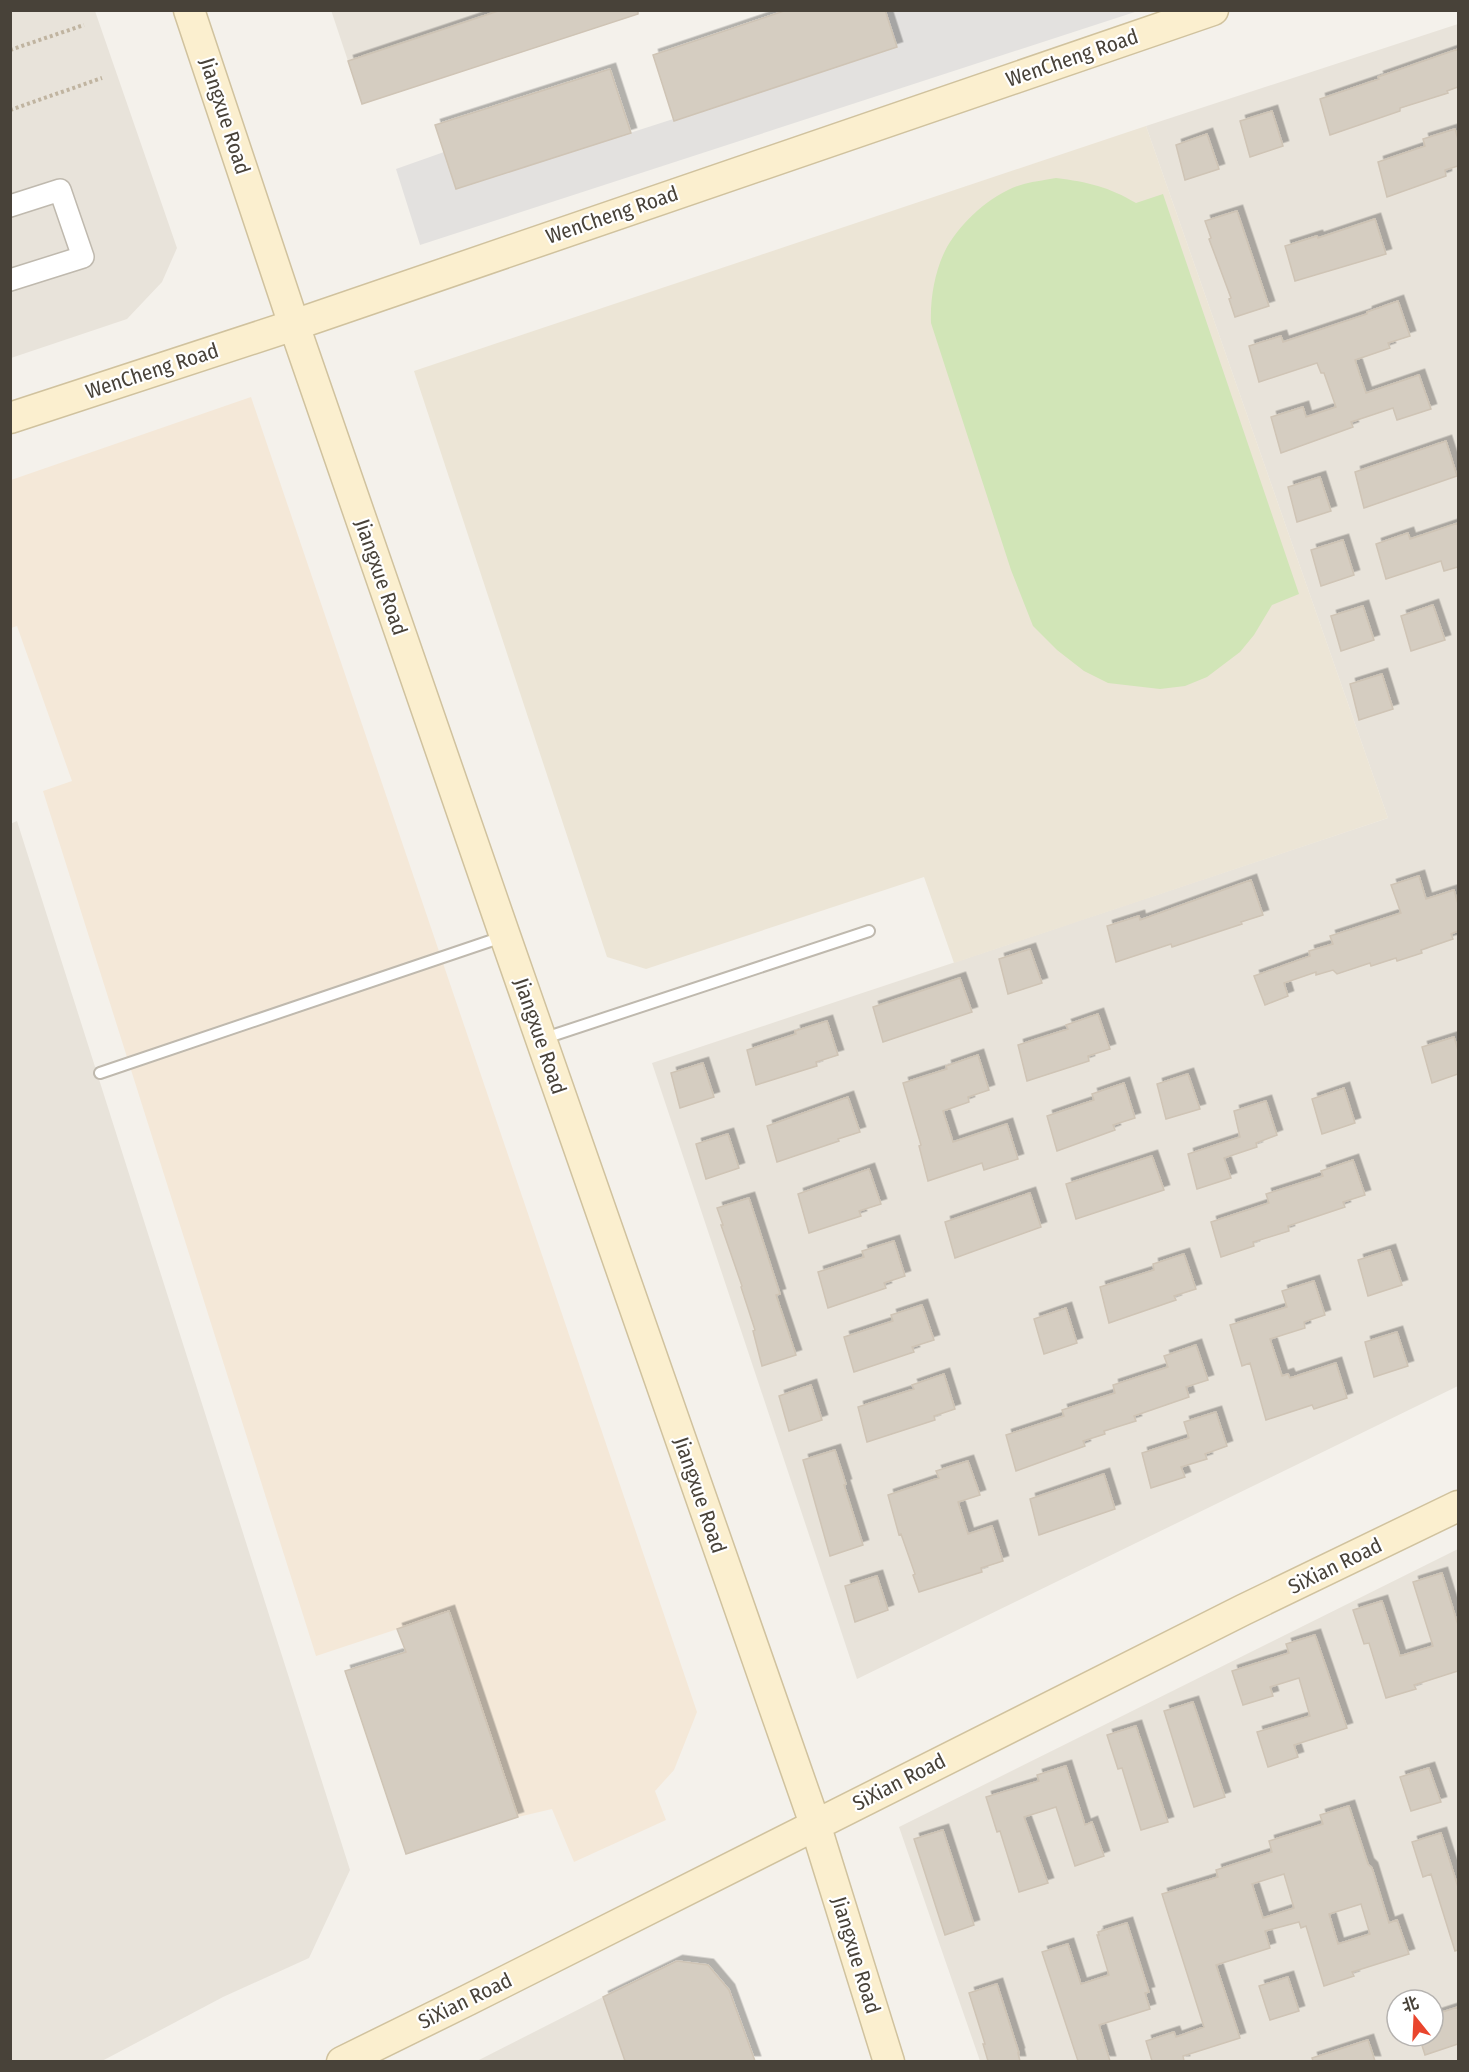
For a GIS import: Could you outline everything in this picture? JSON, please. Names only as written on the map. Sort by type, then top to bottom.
[{"type":"main road","name":"Jiangxue Road","points":[[189,10],[294,325],[815,1824],[889,2061]]},
{"type":"main road","name":"WenCheng Road","points":[[10,418],[294,325],[1214,10]]},
{"type":"main road","name":"SiXian Road","points":[[342,2061],[1458,1506]]},
{"type":"street","points":[[10,206],[60,190],[83,257],[10,280]]},
{"type":"lane","points":[[541,1040],[869,931]]},
{"type":"lane","points":[[100,1073],[505,936]]},
{"type":"path","points":[[10,50],[84,25]]},
{"type":"path","points":[[10,110],[102,78]]},
{"type":"shaded area","points":[[331,10],[501,11],[348,61]]},
{"type":"shaded area","points":[[10,11],[95,11],[177,248],[162,282],[127,319],[11,358]]},
{"type":"shaded area","points":[[886,11],[1138,11],[420,245],[396,169],[444,152],[456,189],[897,47]]},
{"type":"shaded area","points":[[1458,24],[1458,1386],[857,1679],[652,1063],[1388,818],[1146,126]]},
{"type":"shaded area","points":[[1146,126],[1388,818],[954,963],[924,877],[646,969],[607,957],[414,371]]},
{"type":"shaded area","points":[[251,397],[697,1712],[674,1770],[655,1791],[666,1820],[574,1862],[552,1809],[518,1817],[449,1612],[316,1656],[43,791],[72,781],[17,626],[11,628],[11,480]]},
{"type":"shaded area","points":[[17,821],[350,1870],[309,1958],[223,1997],[102,2061],[11,2061],[10,824]]},
{"type":"shaded area","points":[[1458,1549],[1458,2061],[980,2061],[899,1827]]},
{"type":"shaded area","points":[[603,1997],[625,2061],[475,2062]]},
{"type":"green space","points":[[1056,178],[1098,186],[1136,203],[1163,194],[1299,594],[1272,605],[1254,635],[1240,652],[1207,677],[1185,686],[1160,689],[1108,683],[1084,671],[1057,650],[1033,626],[1011,570],[931,323],[932,294],[939,265],[947,247],[970,217],[991,200],[1013,188]]},
{"type":"building","points":[[501,10],[638,10],[638,14],[362,104],[348,61]]},
{"type":"building","points":[[787,10],[885,10],[897,47],[674,121],[653,55]]},
{"type":"building","points":[[1458,49],[1458,87],[1447,91],[1448,93],[1400,108],[1400,111],[1330,135],[1320,99]]},
{"type":"building","points":[[610,69],[631,133],[456,189],[435,125]]},
{"type":"building","points":[[1272,111],[1283,146],[1250,157],[1240,121]]},
{"type":"building","points":[[1455,129],[1458,139],[1458,166],[1445,170],[1446,176],[1387,197],[1378,162],[1425,146],[1423,139]]},
{"type":"building","points":[[1207,134],[1219,169],[1185,180],[1176,145]]},
{"type":"building","points":[[1237,211],[1269,306],[1235,317],[1229,299],[1231,298],[1209,239],[1211,238],[1205,221]]},
{"type":"building","points":[[1375,219],[1386,254],[1295,281],[1285,246],[1317,236],[1318,238]]},
{"type":"building","points":[[1398,301],[1410,336],[1388,343],[1390,348],[1355,360],[1366,393],[1419,375],[1431,409],[1397,420],[1393,408],[1351,422],[1353,427],[1281,453],[1271,417],[1303,407],[1306,417],[1336,407],[1324,373],[1321,373],[1317,363],[1259,382],[1249,346],[1281,336],[1283,342],[1367,314],[1367,312]]},
{"type":"building","points":[[1446,441],[1457,476],[1364,508],[1355,472]]},
{"type":"building","points":[[1320,477],[1331,511],[1297,522],[1288,487]]},
{"type":"building","points":[[1458,523],[1458,567],[1444,571],[1441,561],[1386,579],[1376,544],[1408,533],[1410,539]]},
{"type":"building","points":[[1343,540],[1354,575],[1321,586],[1311,550]]},
{"type":"building","points":[[1433,605],[1445,640],[1411,651],[1401,616]]},
{"type":"building","points":[[1363,606],[1374,640],[1341,651],[1331,616]]},
{"type":"building","points":[[1382,674],[1393,709],[1359,720],[1350,684]]},
{"type":"building","points":[[1419,876],[1426,899],[1454,890],[1458,904],[1458,931],[1451,934],[1453,939],[1397,961],[1396,958],[1371,966],[1370,963],[1337,974],[1333,970],[1316,975],[1316,972],[1284,983],[1288,996],[1265,1005],[1254,976],[1310,956],[1309,951],[1333,944],[1330,936],[1401,913],[1391,885]]},
{"type":"building","points":[[1251,880],[1263,915],[1172,947],[1171,944],[1116,962],[1107,926],[1139,916],[1140,920]]},
{"type":"building","points":[[1030,949],[1042,983],[1008,994],[999,959]]},
{"type":"building","points":[[960,978],[972,1012],[883,1042],[873,1007]]},
{"type":"building","points":[[1098,1014],[1110,1049],[1088,1056],[1089,1061],[1027,1081],[1018,1045],[1068,1029],[1066,1025]]},
{"type":"building","points":[[827,1021],[838,1055],[816,1062],[817,1066],[756,1085],[747,1050]]},
{"type":"building","points":[[1454,1037],[1458,1050],[1458,1074],[1432,1083],[1422,1047]]},
{"type":"building","points":[[978,1055],[989,1090],[968,1097],[969,1102],[943,1111],[953,1142],[1007,1124],[1018,1159],[984,1170],[982,1163],[928,1181],[919,1146],[921,1145],[903,1083],[947,1069],[946,1066]]},
{"type":"building","points":[[703,1063],[714,1097],[680,1108],[671,1073]]},
{"type":"building","points":[[1188,1074],[1200,1109],[1166,1119],[1157,1084]]},
{"type":"building","points":[[1124,1083],[1135,1118],[1113,1125],[1115,1130],[1057,1151],[1047,1116],[1094,1100],[1092,1094]]},
{"type":"building","points":[[1344,1088],[1355,1123],[1322,1134],[1312,1099]]},
{"type":"building","points":[[848,1097],[860,1132],[777,1162],[767,1126]]},
{"type":"building","points":[[1266,1101],[1277,1135],[1256,1143],[1257,1147],[1224,1158],[1231,1178],[1197,1189],[1188,1154],[1240,1137],[1234,1111]]},
{"type":"building","points":[[728,1134],[739,1168],[706,1179],[696,1144]]},
{"type":"building","points":[[1152,1156],[1164,1190],[1076,1219],[1066,1184]]},
{"type":"building","points":[[1353,1160],[1365,1195],[1343,1202],[1345,1207],[1288,1226],[1289,1231],[1253,1242],[1254,1246],[1221,1257],[1211,1222],[1269,1203],[1266,1194],[1323,1176],[1321,1171]]},
{"type":"building","points":[[869,1169],[881,1204],[859,1211],[861,1216],[809,1233],[798,1194]]},
{"type":"building","points":[[1030,1193],[1041,1227],[955,1258],[945,1222]]},
{"type":"building","points":[[749,1198],[780,1294],[776,1295],[796,1355],[762,1366],[753,1331],[755,1330],[717,1208]]},
{"type":"building","points":[[894,1241],[905,1276],[884,1283],[886,1288],[828,1308],[818,1272],[864,1257],[862,1251]]},
{"type":"building","points":[[1390,1250],[1402,1285],[1368,1296],[1358,1260]]},
{"type":"building","points":[[1184,1254],[1196,1289],[1174,1296],[1176,1300],[1109,1323],[1100,1287],[1154,1270],[1153,1264]]},
{"type":"building","points":[[1314,1281],[1325,1315],[1304,1322],[1305,1328],[1270,1339],[1282,1376],[1288,1374],[1290,1378],[1336,1363],[1347,1398],[1314,1409],[1312,1405],[1266,1420],[1250,1363],[1242,1366],[1230,1325],[1287,1307],[1282,1291]]},
{"type":"building","points":[[922,1305],[934,1340],[912,1347],[914,1352],[854,1372],[844,1337],[893,1321],[891,1315]]},
{"type":"building","points":[[1066,1308],[1077,1343],[1044,1354],[1034,1319]]},
{"type":"building","points":[[1397,1332],[1408,1366],[1374,1377],[1365,1342]]},
{"type":"building","points":[[1196,1345],[1208,1380],[1186,1387],[1189,1397],[1134,1416],[1136,1421],[1104,1431],[1105,1434],[1083,1441],[1085,1446],[1016,1471],[1006,1435],[1064,1416],[1062,1410],[1115,1393],[1113,1385],[1168,1367],[1164,1356]]},
{"type":"building","points":[[944,1374],[955,1409],[934,1416],[935,1420],[867,1442],[858,1407],[914,1389],[912,1385]]},
{"type":"building","points":[[811,1385],[822,1420],[789,1431],[779,1396]]},
{"type":"building","points":[[1216,1412],[1227,1446],[1205,1454],[1207,1459],[1181,1467],[1185,1477],[1151,1488],[1142,1453],[1189,1438],[1184,1422]]},
{"type":"building","points":[[835,1450],[863,1545],[830,1556],[803,1460]]},
{"type":"building","points":[[968,1461],[980,1495],[958,1502],[968,1534],[992,1526],[1003,1561],[981,1568],[982,1572],[919,1592],[888,1495],[939,1478],[936,1471]]},
{"type":"building","points":[[1104,1474],[1115,1509],[1039,1535],[1030,1499]]},
{"type":"building","points":[[1442,1573],[1458,1625],[1458,1671],[1414,1685],[1416,1689],[1386,1698],[1369,1643],[1364,1644],[1353,1610],[1382,1601],[1400,1656],[1433,1646],[1413,1582]]},
{"type":"building","points":[[877,1576],[888,1610],[855,1622],[845,1586]]},
{"type":"building","points":[[449,1611],[518,1817],[406,1854],[345,1671],[406,1652],[397,1629]]},
{"type":"building","points":[[1315,1635],[1347,1728],[1294,1745],[1298,1757],[1268,1767],[1257,1732],[1310,1716],[1299,1678],[1270,1687],[1273,1696],[1243,1705],[1232,1671],[1289,1653],[1286,1644]]},
{"type":"building","points":[[1193,1702],[1225,1797],[1194,1807],[1164,1711]]},
{"type":"building","points":[[1136,1726],[1168,1822],[1141,1830],[1122,1768],[1118,1769],[1107,1735]]},
{"type":"building","points":[[1066,1766],[1085,1825],[1092,1822],[1104,1856],[1075,1866],[1056,1807],[1024,1817],[1048,1883],[1019,1892],[1000,1831],[997,1832],[986,1797],[1039,1781],[1037,1775]]},
{"type":"building","points":[[1429,1768],[1441,1802],[1411,1811],[1400,1777]]},
{"type":"building","points":[[1349,1806],[1389,1923],[1397,1920],[1409,1954],[1352,1972],[1354,1976],[1324,1986],[1306,1926],[1301,1928],[1299,1922],[1265,1931],[1270,1948],[1216,1965],[1240,2038],[1183,2056],[1184,2061],[1152,2061],[1146,2041],[1174,2032],[1176,2037],[1204,2027],[1162,1894],[1218,1877],[1216,1870],[1272,1852],[1269,1841],[1323,1824],[1320,1815]],"holes":[[[1284,1874],[1294,1908],[1263,1918],[1252,1884]],[[1361,1904],[1370,1934],[1338,1944],[1329,1914]]]},
{"type":"building","points":[[943,1830],[974,1925],[945,1935],[914,1839]]},
{"type":"building","points":[[1441,1833],[1458,1887],[1458,1950],[1455,1951],[1431,1874],[1423,1877],[1412,1842]]},
{"type":"building","points":[[1127,1923],[1149,1992],[1145,1993],[1150,2009],[1099,2025],[1110,2061],[1078,2061],[1042,1952],[1068,1944],[1081,1984],[1109,1975],[1098,1932]]},
{"type":"building","points":[[677,1961],[708,1965],[729,1990],[755,2061],[625,2061],[603,1997]]},
{"type":"building","points":[[1288,1977],[1299,2011],[1270,2020],[1259,1986]]},
{"type":"building","points":[[997,1984],[1020,2061],[988,2061],[969,1993]]},
{"type":"building","points":[[1458,2007],[1458,2044],[1425,2055],[1423,2048],[1445,2048],[1445,2011]]},
{"type":"building","points":[[1368,2040],[1375,2061],[1313,2061],[1312,2058]]}]
